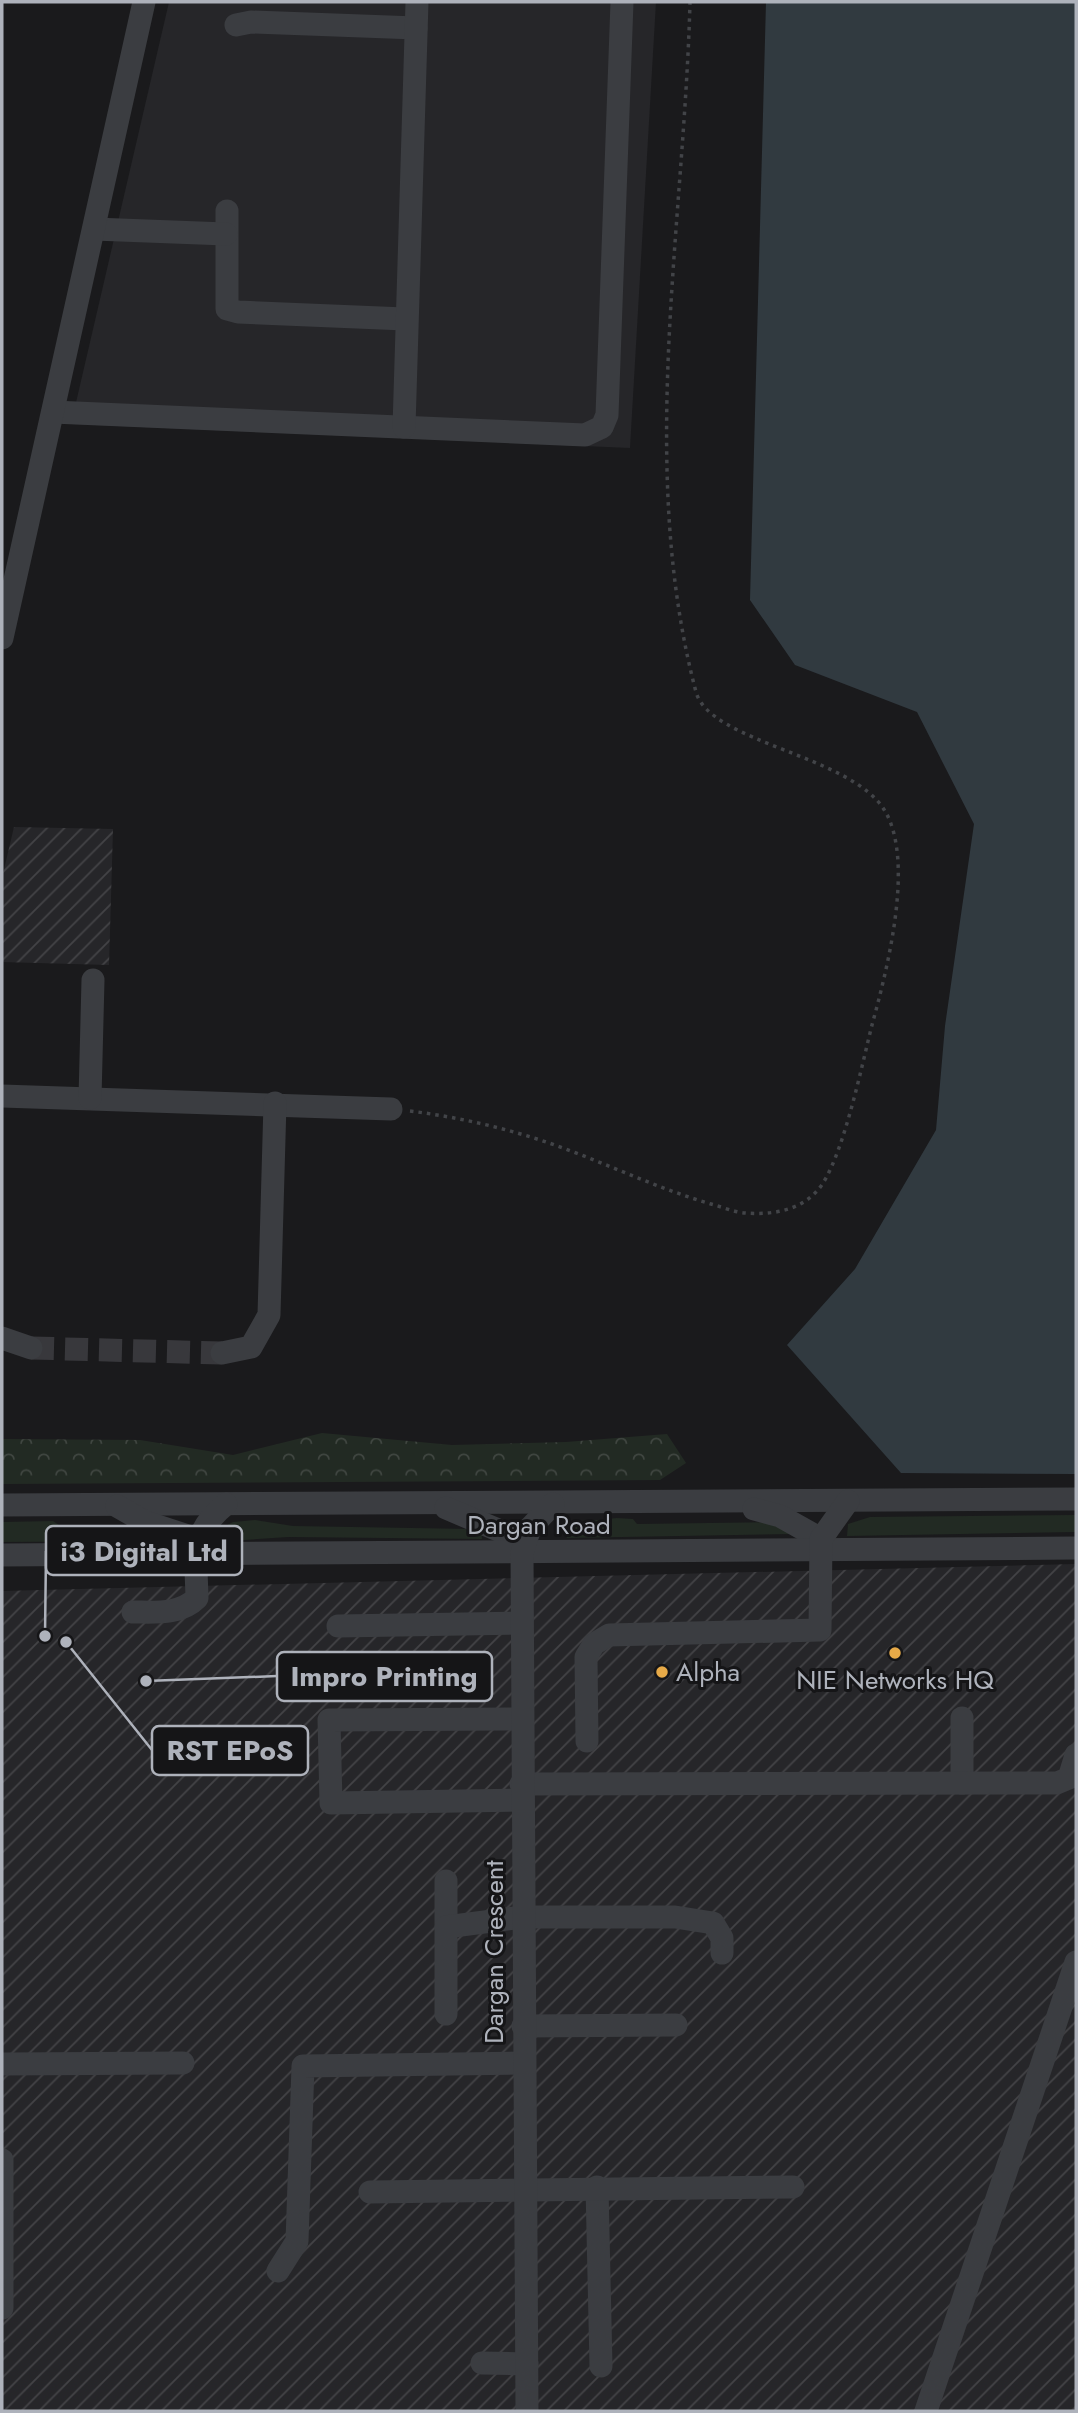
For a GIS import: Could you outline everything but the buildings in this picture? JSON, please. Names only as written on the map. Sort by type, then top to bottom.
[{"type":"street","points":[[2,638],[145,2]]},
{"type":"street","points":[[404,427],[405,319],[417,2]]},
{"type":"street","points":[[52,412],[585,435],[601,427],[607,415],[622,2]]},
{"type":"street","points":[[236,25],[251,22],[416,28]]},
{"type":"street","points":[[227,211],[227,309],[232,312],[405,319]]},
{"type":"street","points":[[94,229],[226,245]]},
{"type":"street","points":[[90,1098],[93,981]]},
{"type":"street","points":[[2,1096],[391,1109]]},
{"type":"street","points":[[222,1353],[251,1347],[269,1315],[275,1104]]},
{"type":"street","points":[[2,1338],[31,1348]]},
{"type":"street","name":"Dargan Road","points":[[2,1506],[1076,1499]]},
{"type":"street","points":[[587,1741],[586,1657],[594,1644],[610,1635],[820,1630],[821,1545],[848,1501]]},
{"type":"street","points":[[732,1502],[780,1516],[821,1545]]},
{"type":"street","points":[[133,1612],[171,1611],[190,1606],[197,1598],[196,1547],[213,1515],[226,1504]]},
{"type":"street","points":[[434,1504],[523,1547],[530,1528],[553,1504]]},
{"type":"street","points":[[115,1505],[196,1547]]},
{"type":"street","name":"Dargan Road","points":[[2,1555],[196,1547],[821,1545],[1076,1548]]},
{"type":"street","name":"Dargan Crescent","points":[[523,1547],[521,1792],[527,2411]]},
{"type":"street","points":[[338,1626],[522,1623]]},
{"type":"street","points":[[962,1718],[962,1783]]},
{"type":"street","points":[[522,1719],[329,1720],[331,1803],[521,1792],[1063,1782],[1069,1778],[1076,1755]]},
{"type":"street","points":[[446,1881],[446,2014]]},
{"type":"street","points":[[446,1927],[522,1917],[675,1917],[713,1923],[722,1938],[722,1952]]},
{"type":"street","points":[[926,2411],[1076,1962]]},
{"type":"street","points":[[523,2026],[676,2025]]},
{"type":"street","points":[[2,2064],[183,2063]]},
{"type":"street","points":[[278,2271],[297,2241],[303,2066],[523,2063]]},
{"type":"street","points":[[2,2160],[2,2308]]},
{"type":"street","points":[[370,2192],[525,2188],[793,2187]]},
{"type":"street","points":[[597,2188],[601,2366]]},
{"type":"street","points":[[482,2363],[527,2364]]},
{"type":"path","points":[[391,1109],[464,1118],[568,1149],[681,1195],[743,1213],[792,1210],[819,1190],[839,1147],[875,1017],[900,881],[897,844],[885,810],[858,781],[720,721],[698,699],[680,618],[665,455],[690,2]]},
{"type":"shaded area","points":[[169,2],[656,2],[630,448],[71,424]]},
{"type":"shaded area","points":[[766,2],[1076,2],[1076,1474],[901,1473],[787,1345],[855,1269],[936,1130],[945,1026],[974,824],[917,712],[795,665],[750,600]]},
{"type":"shaded area","points":[[14,827],[113,829],[109,965],[2,962],[2,878]]},
{"type":"shaded area","points":[[1076,1564],[1076,2411],[2,2411],[2,1591]]},
{"type":"green space","points":[[322,1433],[452,1445],[566,1442],[667,1434],[686,1463],[660,1480],[2,1484],[2,1439],[140,1440],[233,1455]]},
{"type":"green space","points":[[1076,1515],[1076,1532],[847,1536],[848,1524],[870,1517]]},
{"type":"green space","points":[[633,1519],[637,1524],[785,1522],[792,1534],[567,1538],[564,1531],[577,1522]]},
{"type":"green space","points":[[255,1520],[293,1526],[472,1529],[481,1530],[482,1539],[288,1537],[213,1542],[212,1533],[233,1522]]},
{"type":"green space","points":[[53,1521],[62,1527],[154,1531],[172,1541],[2,1542],[2,1522]]},
{"type":"tunnel","points":[[31,1348],[222,1353]]},
{"type":"place","name":"i3 Digital Ltd","points":[[45,1636]]},
{"type":"place","name":"RST EPoS","points":[[66,1642]]},
{"type":"place","name":"NIE Networks HQ","points":[[895,1653]]},
{"type":"place","name":"Alpha","points":[[662,1672]]},
{"type":"place","name":"Impro Printing","points":[[146,1681]]}]
